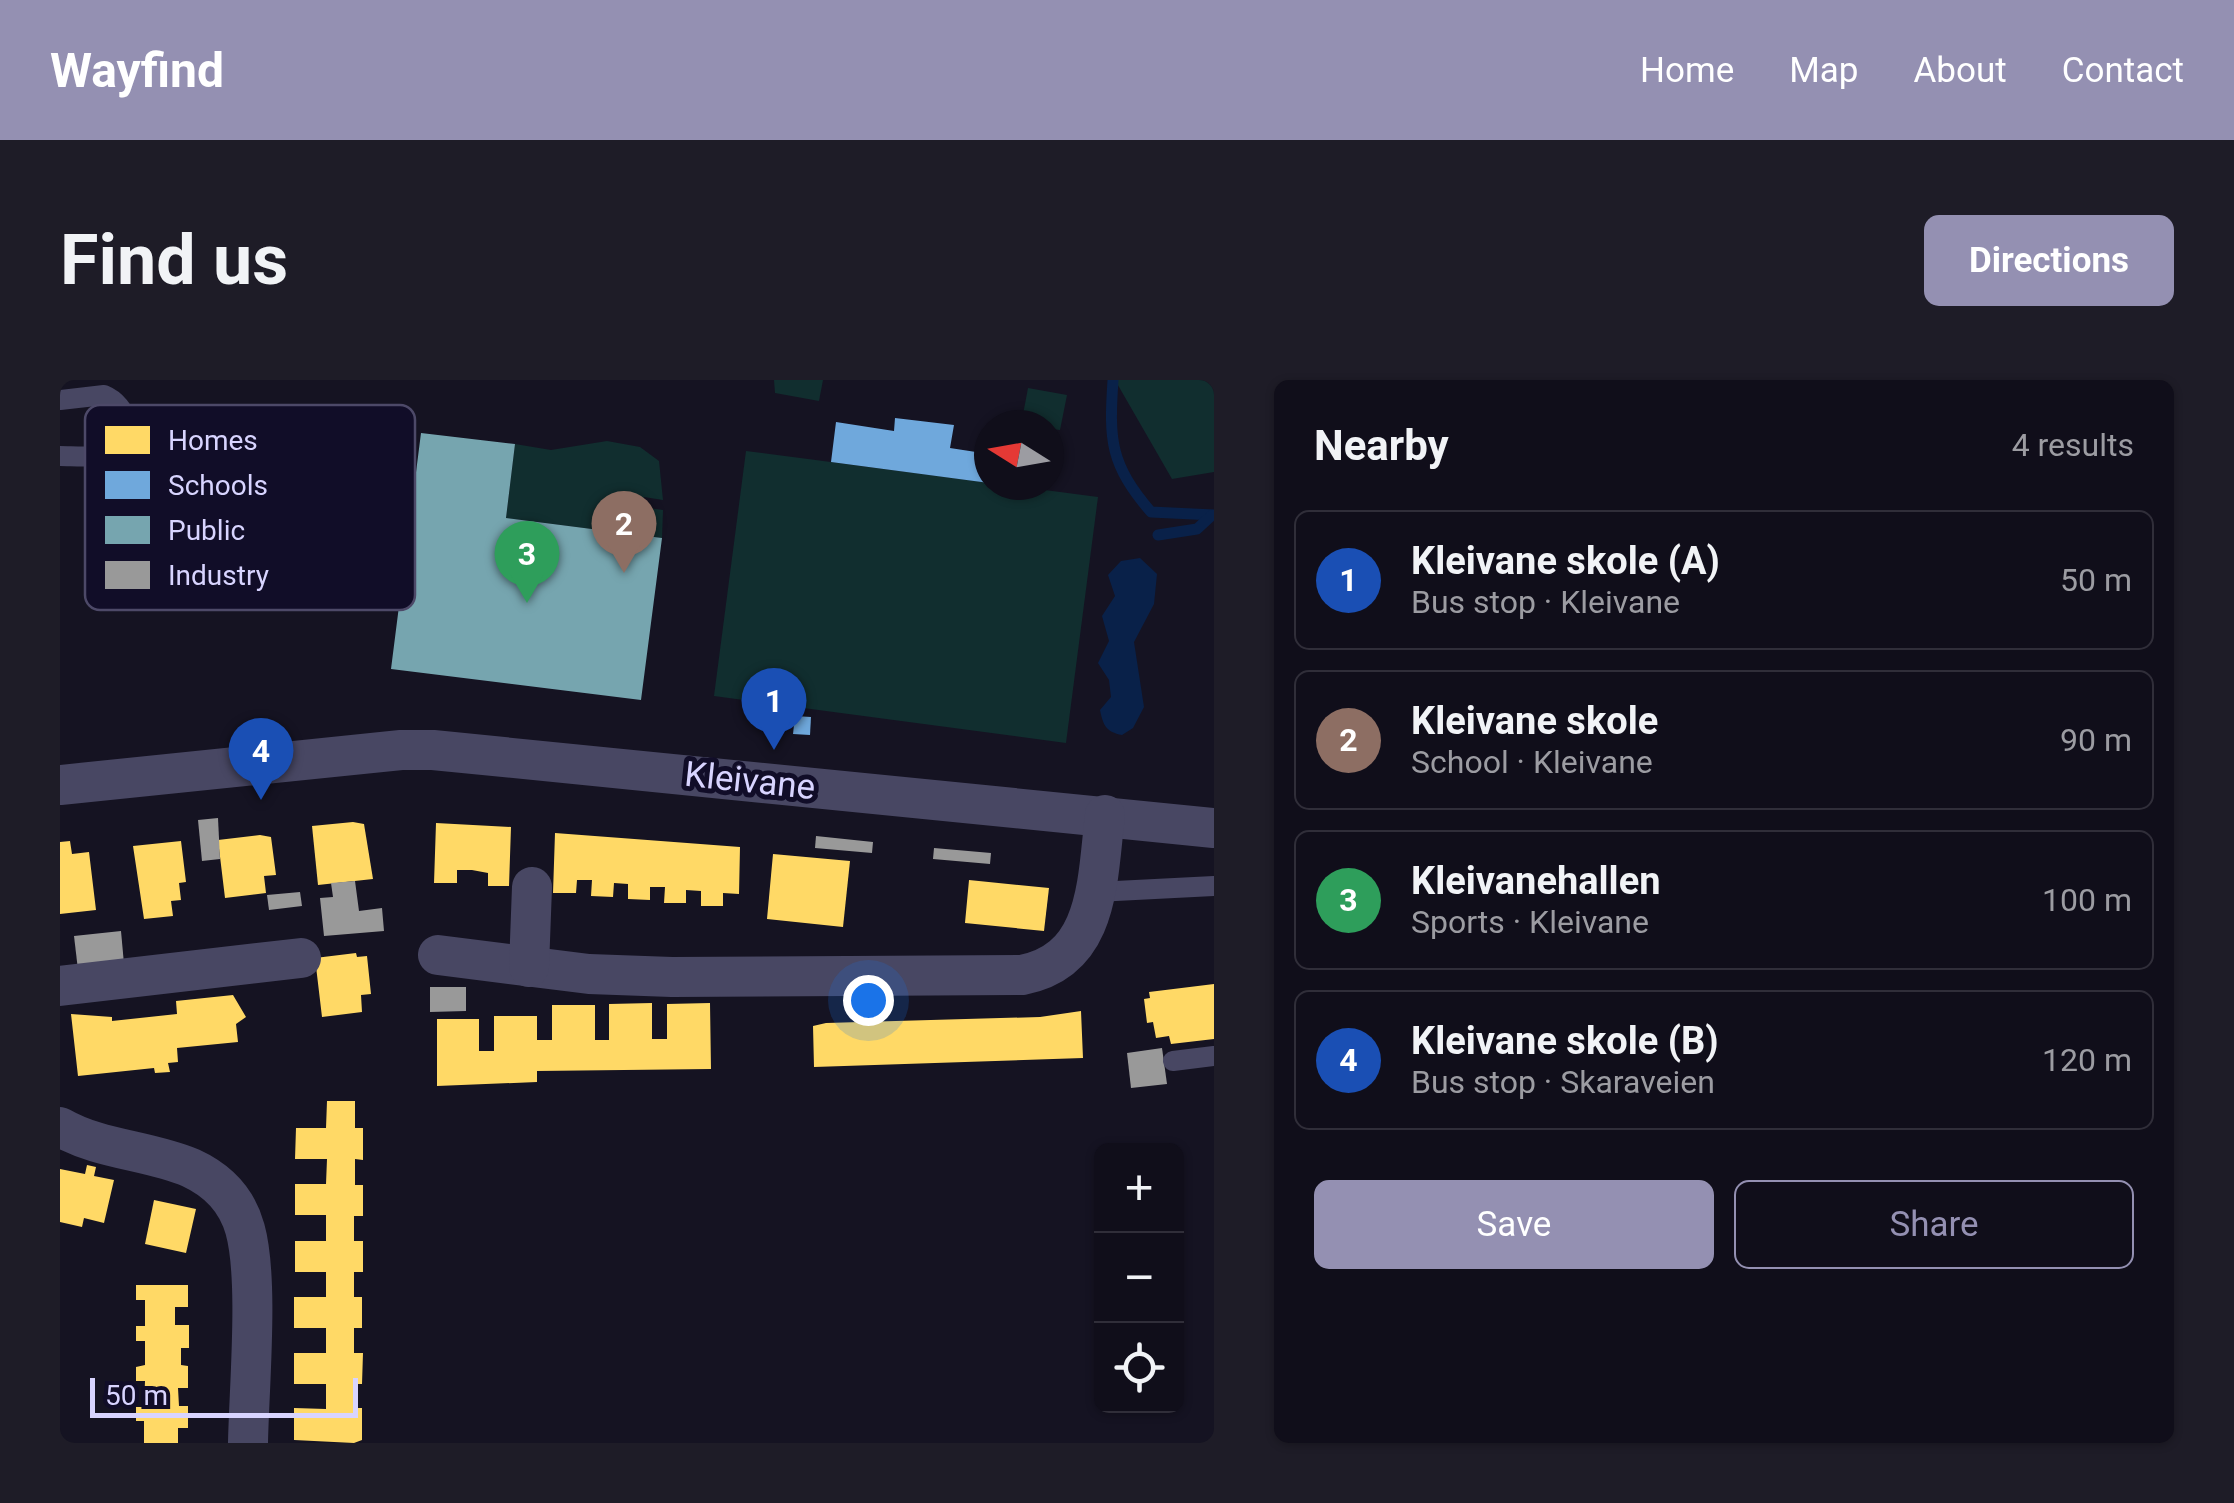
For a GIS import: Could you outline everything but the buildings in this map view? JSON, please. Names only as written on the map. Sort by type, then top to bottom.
[{"type":"street","name":"Kleivane","points":[[60,785],[394,750],[480,754],[1214,828]]},
{"type":"street","points":[[438,955],[529,967],[672,977],[1022,975],[1042,971],[1069,955],[1089,922],[1104,814]]},
{"type":"street","points":[[529,967],[532,887]]},
{"type":"street","points":[[60,986],[301,958]]},
{"type":"street","points":[[60,1127],[81,1139],[188,1167],[215,1181],[234,1203],[245,1230],[249,1264],[248,1443]]},
{"type":"lane","points":[[60,400],[104,395],[119,405]]},
{"type":"lane","points":[[1096,892],[1214,886]]},
{"type":"lane","points":[[1173,1062],[1214,1056]]},
{"type":"green space","points":[[774,380],[823,380],[819,401],[775,393]]},
{"type":"green space","points":[[1115,380],[1214,380],[1214,472],[1172,479]]},
{"type":"green space","points":[[1028,388],[1067,395],[1064,410],[1024,410]]},
{"type":"green space","points":[[607,441],[640,447],[659,461],[663,500],[644,497],[642,507],[663,510],[662,538],[506,518],[515,444],[551,450]]},
{"type":"green space","points":[[746,451],[974,481],[974,500],[1064,500],[1064,493],[1098,497],[1066,743],[714,696]]},
{"type":"water","points":[[1140,558],[1157,574],[1154,604],[1134,642],[1144,707],[1133,728],[1122,735],[1106,727],[1100,710],[1111,697],[1109,680],[1098,663],[1109,641],[1102,616],[1115,596],[1108,575],[1121,561]]},
{"type":"waterway","points":[[1113,380],[1111,420],[1115,451],[1137,495],[1151,512],[1214,515]]},
{"type":"waterway","points":[[1158,535],[1197,529],[1211,516]]},
{"type":"place","name":"Kleivane skole","points":[[624,573]]},
{"type":"place","name":"Kleivanehallen","points":[[527,603]]},
{"type":"place","name":"Kleivane skole (A)","points":[[774,750]]},
{"type":"place","name":"Kleivane skole (B)","points":[[261,800]]}]
